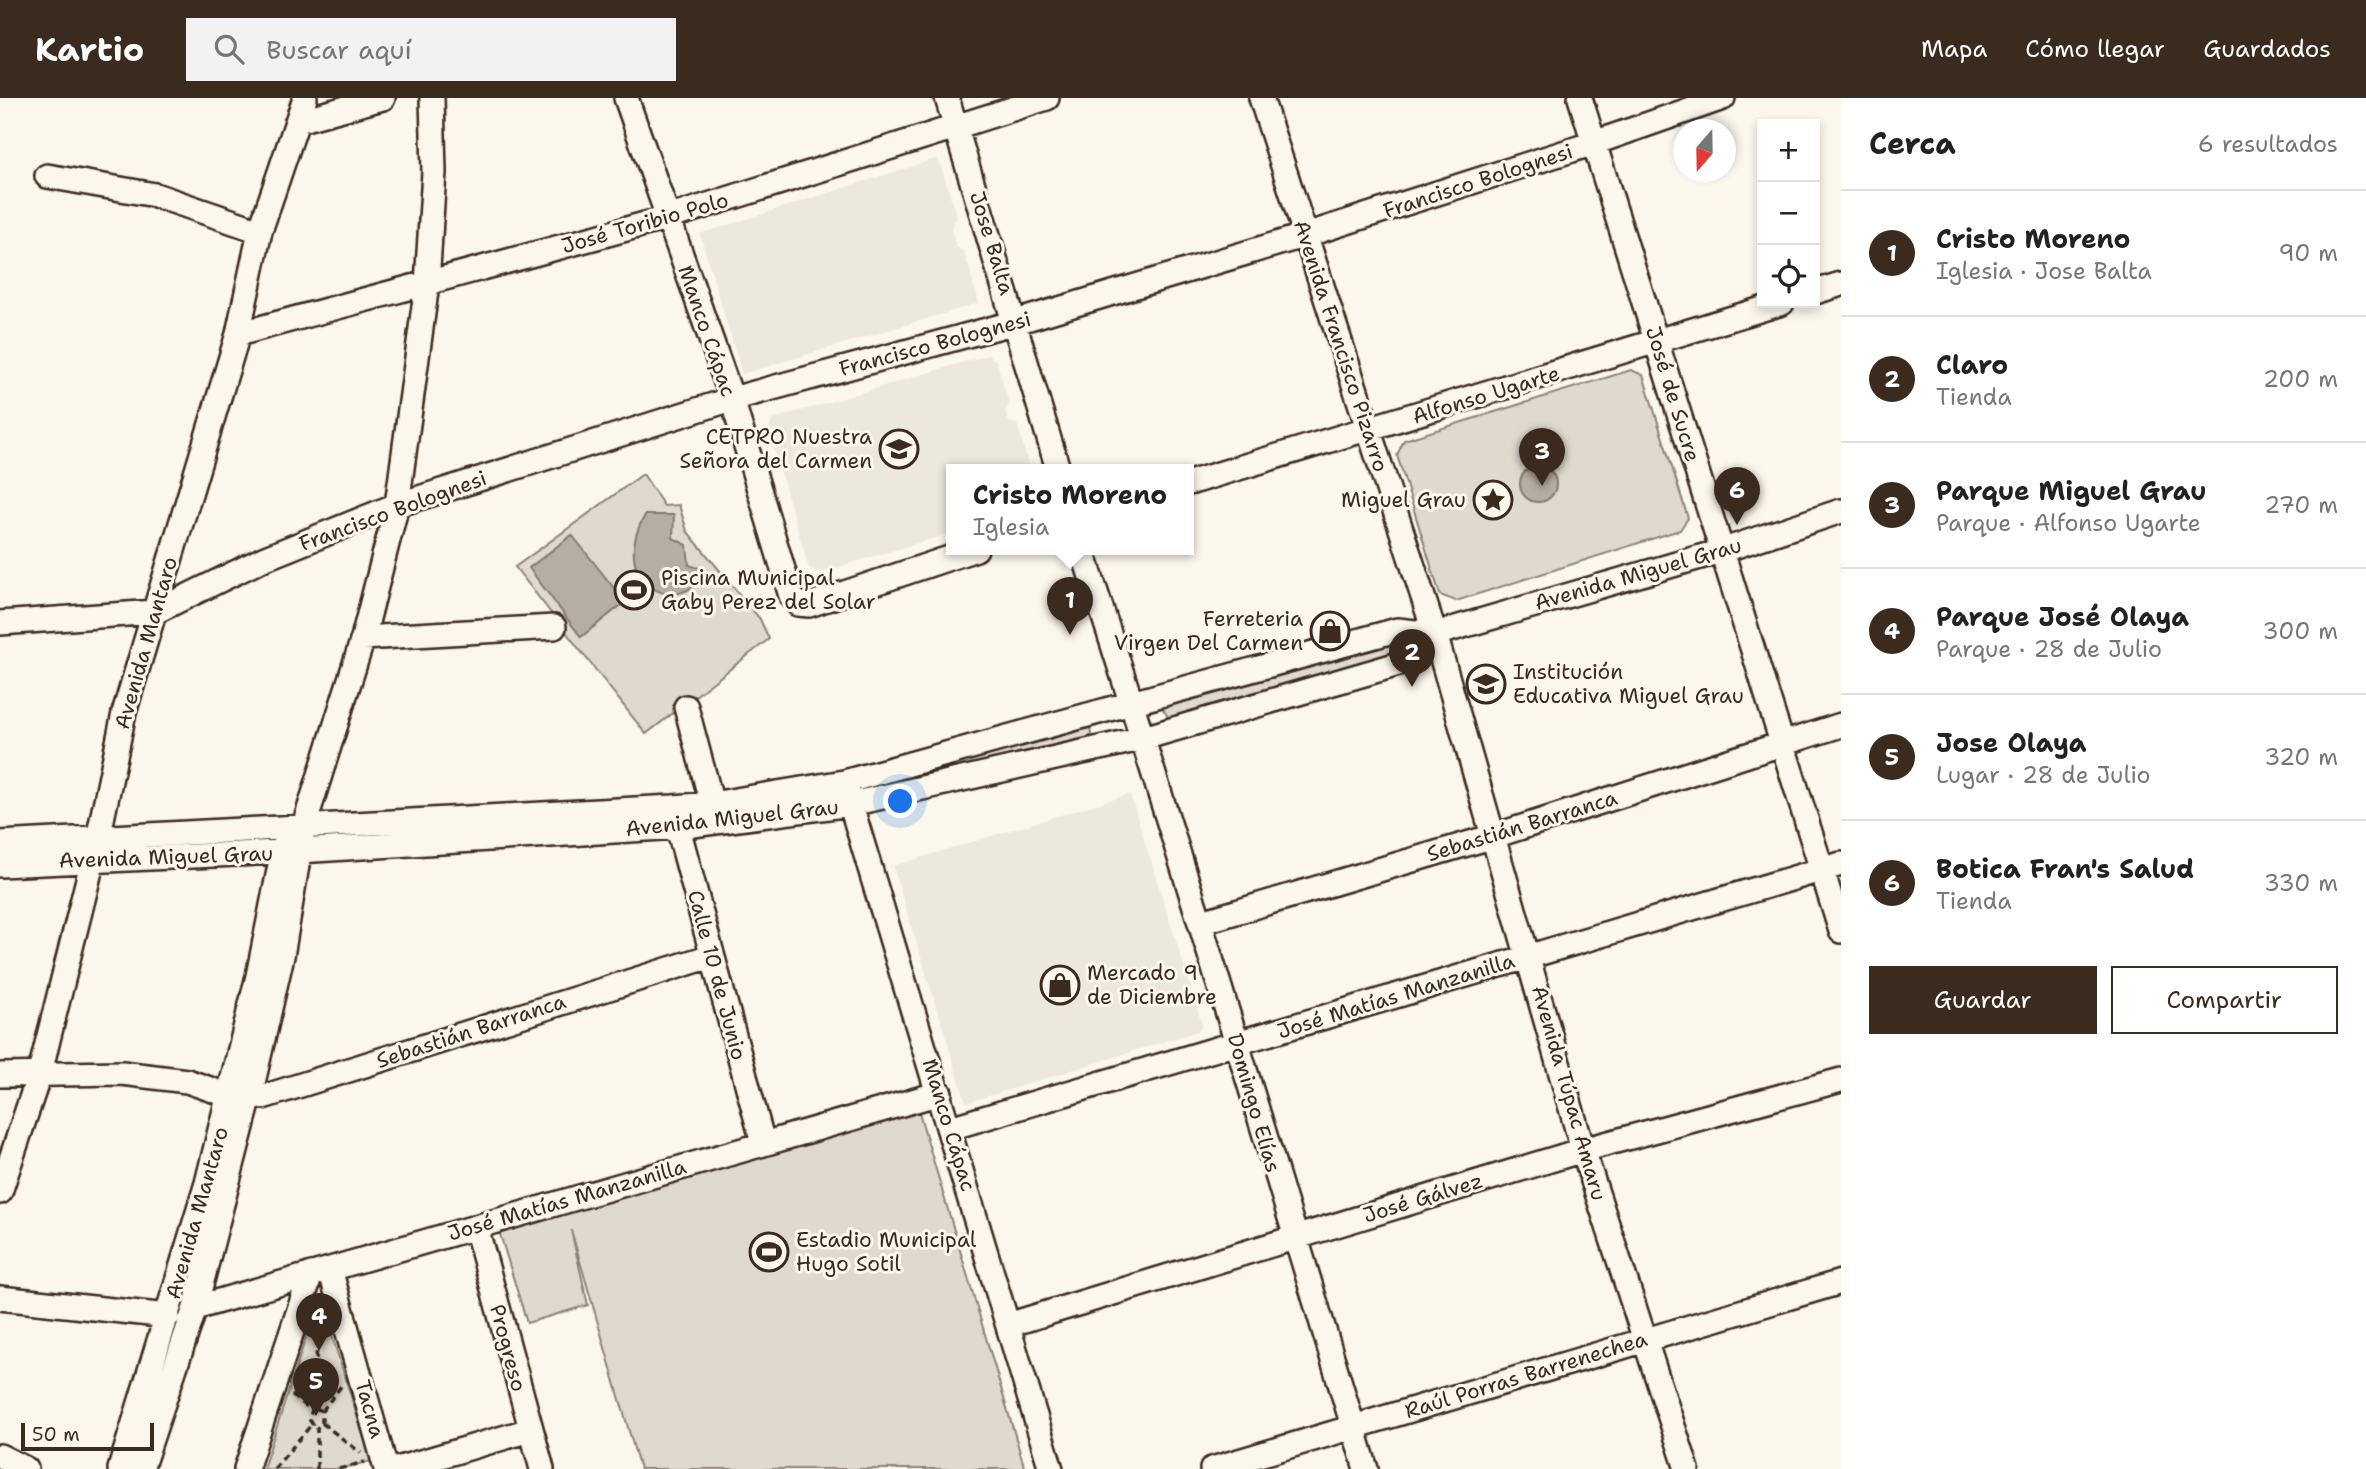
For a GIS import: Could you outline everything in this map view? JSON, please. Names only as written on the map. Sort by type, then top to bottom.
[{"type":"street","name":"Avenida Mantaro","points":[[0,1192],[40,1072],[96,849],[124,713],[238,334],[260,231],[305,98]]},
{"type":"street","points":[[298,121],[383,98]]},
{"type":"street","name":"Avenida Mantaro","points":[[120,1469],[240,1096],[258,976],[293,841],[363,638],[397,505],[427,284],[434,172],[432,98]]},
{"type":"street","name":"Manco Cápac","points":[[626,98],[732,399],[792,596],[798,604],[809,605],[958,555]]},
{"type":"street","name":"Jose Balta","points":[[947,98],[1057,464]]},
{"type":"street","name":"José Toribio Polo","points":[[238,334],[667,218],[1047,98]]},
{"type":"street","name":"Avenida Francisco Pizarro","points":[[1261,98],[1435,634]]},
{"type":"street","name":"José de Sucre","points":[[1580,98],[1781,743],[1832,867],[1841,931]]},
{"type":"street","name":"Francisco Bolognesi","points":[[155,612],[263,559],[397,505],[732,399],[1016,322],[1306,235],[1594,143],[1723,98]]},
{"type":"street","points":[[47,177],[155,195],[260,231]]},
{"type":"street","points":[[1820,290],[1841,284]]},
{"type":"street","name":"Alfonso Ugarte","points":[[1194,483],[1766,308]]},
{"type":"street","name":"Avenida Miguel Grau","points":[[675,817],[712,804],[848,793],[1131,701],[1397,630],[1435,634],[1721,551],[1841,512]]},
{"type":"street","points":[[1084,555],[1131,701],[1140,739]]},
{"type":"street","points":[[0,623],[155,612]]},
{"type":"street","points":[[363,638],[554,627]]},
{"type":"street","name":"Avenida Miguel Grau","points":[[0,843],[96,849],[293,841],[675,817],[848,793],[1140,739],[1409,661],[1435,634]]},
{"type":"street","name":"Avenida Túpac Amaru","points":[[1435,634],[1583,1150],[1687,1469]]},
{"type":"street","points":[[686,707],[712,804]]},
{"type":"street","name":"Sebastián Barranca","points":[[1202,922],[1494,836],[1841,725]]},
{"type":"street","name":"Domingo Elías","points":[[1140,739],[1202,922],[1294,1237],[1366,1469]]},
{"type":"street","name":"Manco Cápac","points":[[848,793],[1051,1469]]},
{"type":"street","name":"Calle 10 de Junio","points":[[675,817],[763,1143]]},
{"type":"street","name":"Avenida Miguel Grau","points":[[0,865],[96,849]]},
{"type":"street","name":"José Matías Manzanilla","points":[[950,1128],[1832,867]]},
{"type":"street","name":"Sebastián Barranca","points":[[240,1096],[263,1097],[711,956]]},
{"type":"street","points":[[0,1075],[40,1072],[122,1073],[187,1081],[240,1096],[195,1308],[141,1469]]},
{"type":"street","name":"José Gálvez","points":[[1008,1325],[1583,1150],[1841,1080]]},
{"type":"street","name":"José Matías Manzanilla","points":[[195,1308],[940,1093]]},
{"type":"street","name":"Progreso","points":[[476,1227],[542,1469]]},
{"type":"street","points":[[246,1469],[321,1271]]},
{"type":"street","name":"Tacna","points":[[321,1271],[386,1469]]},
{"type":"street","name":"Raúl Porras Barrenechea","points":[[1212,1469],[1645,1338],[1841,1282]]},
{"type":"street","points":[[0,1298],[168,1316]]},
{"type":"street","points":[[397,1469],[530,1430]]},
{"type":"street","points":[[0,1456],[26,1469]]},
{"type":"path","points":[[320,1306],[325,1318]]},
{"type":"path","points":[[311,1330],[320,1306]]},
{"type":"path","points":[[317,1428],[309,1419],[313,1407],[320,1306]]},
{"type":"path","points":[[317,1469],[317,1428],[322,1423],[322,1411],[348,1378]]},
{"type":"path","points":[[313,1407],[322,1411]]},
{"type":"path","points":[[322,1423],[371,1461],[339,1469]]},
{"type":"path","points":[[274,1469],[312,1424]]},
{"type":"shaded area","points":[[938,158],[957,216],[951,229],[956,247],[964,251],[979,303],[742,374],[700,234]]},
{"type":"shaded area","name":"CETPRO Nuestra Señora del Carmen","points":[[988,355],[996,361],[1009,403],[1005,411],[1009,422],[1017,424],[1029,464],[946,464],[946,535],[819,573],[809,568],[768,429],[773,419]]},
{"type":"shaded area","points":[[1631,370],[1643,375],[1688,518],[1680,530],[1456,601],[1440,595],[1397,455],[1404,440]]},
{"type":"shaded area","points":[[1538,466],[1550,472],[1556,484],[1550,496],[1538,502],[1526,496],[1520,484],[1526,472]]},
{"type":"shaded area","name":"Piscina Municipal Gaby Perez del Solar","points":[[643,474],[664,506],[679,505],[687,531],[760,619],[769,639],[646,734],[515,567]]},
{"type":"shaded area","points":[[1497,483],[1505,486],[1508,494],[1505,502],[1497,505],[1489,502],[1486,494],[1489,486]]},
{"type":"shaded area","points":[[645,515],[674,515],[673,538],[687,545],[689,565],[705,570],[694,585],[681,593],[666,593],[652,588],[641,576],[634,560],[635,539]]},
{"type":"shaded area","points":[[572,535],[625,602],[581,637],[529,568]]},
{"type":"shaded area","points":[[1402,636],[1408,641],[1405,650],[1170,720],[1163,709],[1164,702]]},
{"type":"shaded area","points":[[1083,723],[1090,728],[1091,734],[1085,744],[883,787],[894,778]]},
{"type":"shaded area","name":"Mercado 9 de Diciembre","points":[[1130,794],[1202,1024],[1198,1031],[966,1103],[893,866]]},
{"type":"shaded area","name":"Estadio Municipal Hugo Sotil","points":[[918,1109],[1025,1469],[640,1469],[571,1230],[588,1305],[527,1323],[499,1231]]},
{"type":"shaded area","points":[[323,1307],[371,1461],[339,1469],[263,1469],[315,1310]]},
{"type":"place","name":"CETPRO Nuestra Señora del Carmen","points":[[899,449]]},
{"type":"place","name":"Parque Miguel Grau","points":[[1542,486]]},
{"type":"place","name":"Miguel Grau","points":[[1493,500]]},
{"type":"place","name":"Botica Fran's Salud","points":[[1737,525]]},
{"type":"place","name":"Piscina Municipal Gaby Perez del Solar","points":[[634,590]]},
{"type":"place","name":"Ferreteria Virgen Del Carmen","points":[[1330,631]]},
{"type":"place","name":"Cristo Moreno","points":[[1070,635]]},
{"type":"place","name":"Institución Educativa Miguel Grau","points":[[1486,684]]},
{"type":"place","name":"Claro","points":[[1412,687]]},
{"type":"place","name":"Mercado 9 de Diciembre","points":[[1060,985]]},
{"type":"place","name":"Estadio Municipal Hugo Sotil","points":[[769,1252]]},
{"type":"place","name":"Parque José Olaya","points":[[319,1351]]},
{"type":"place","name":"Jose Olaya","points":[[316,1416]]}]
